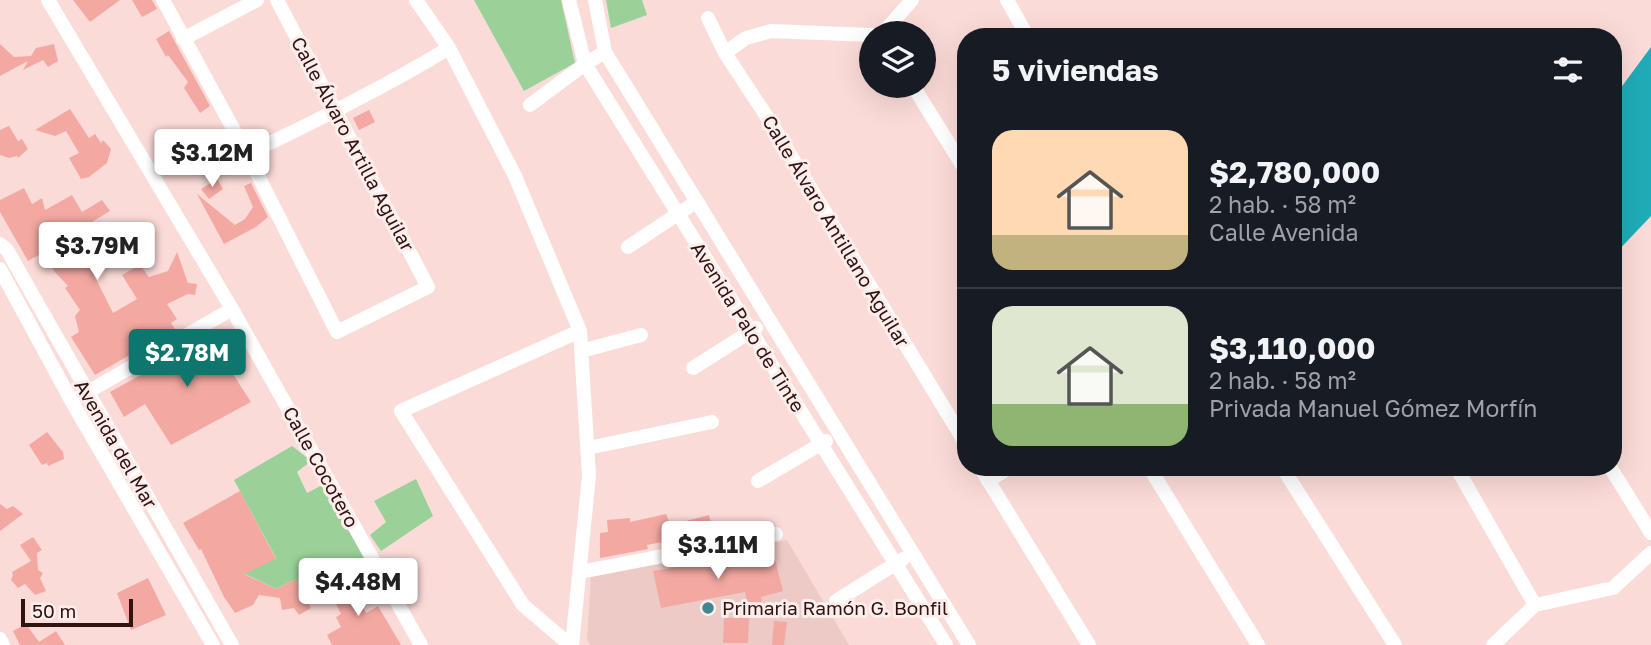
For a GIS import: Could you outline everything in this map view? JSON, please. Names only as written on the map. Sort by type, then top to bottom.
[{"type":"street","name":"Calle Cocotero","points":[[48,0],[232,309],[421,645]]},
{"type":"street","points":[[163,0],[247,154],[398,79],[449,48]]},
{"type":"street","points":[[183,39],[257,0]]},
{"type":"street","name":"Calle Álvaro Artilla Aguilar","points":[[247,154],[337,332],[428,287],[277,0]]},
{"type":"street","points":[[416,0],[449,48],[514,176],[580,331],[590,477],[571,645]]},
{"type":"street","name":"Avenida Palo de Tinte","points":[[569,0],[584,64],[946,645]]},
{"type":"street","name":"Avenida Palo de Tinte","points":[[595,0],[605,52],[969,645]]},
{"type":"street","points":[[894,21],[912,0]]},
{"type":"street","points":[[1007,0],[1023,28]]},
{"type":"street","name":"Calle Álvaro Antillano Aguilar","points":[[708,18],[725,53],[769,120],[957,429]]},
{"type":"street","points":[[725,53],[746,37],[771,31],[859,34]]},
{"type":"street","points":[[530,104],[584,64],[605,52]]},
{"type":"street","points":[[920,98],[957,157]]},
{"type":"street","points":[[628,247],[696,202]]},
{"type":"street","name":"Avenida del Mar","points":[[2,249],[7,278],[72,401],[213,645]]},
{"type":"street","name":"Avenida del Mar","points":[[7,278],[87,393],[232,645]]},
{"type":"street","points":[[72,401],[232,309]]},
{"type":"street","points":[[693,368],[769,320]]},
{"type":"street","points":[[571,645],[523,605],[401,411],[580,331]]},
{"type":"street","points":[[582,351],[640,335]]},
{"type":"street","points":[[588,448],[712,422]]},
{"type":"street","points":[[758,481],[839,433]]},
{"type":"street","points":[[985,476],[1089,645]]},
{"type":"street","points":[[988,481],[996,476]]},
{"type":"street","points":[[1155,476],[1258,645]]},
{"type":"street","points":[[1288,476],[1395,645]]},
{"type":"street","points":[[1461,476],[1535,605]]},
{"type":"street","points":[[1616,476],[1651,533]]},
{"type":"street","points":[[580,572],[776,534]]},
{"type":"street","points":[[836,601],[912,553]]},
{"type":"street","points":[[1493,645],[1535,605],[1613,588],[1651,553]]},
{"type":"street","points":[[0,639],[4,645]]},
{"type":"shaded area","name":"Primaria Ramón G. Bonfil","points":[[787,540],[849,645],[590,645],[587,639],[591,577]]},
{"type":"green space","points":[[474,0],[561,0],[575,63],[524,91]]},
{"type":"green space","points":[[606,0],[642,0],[647,15],[611,28]]},
{"type":"green space","points":[[292,446],[311,461],[297,472],[307,493],[326,483],[366,561],[305,594],[296,579],[276,589],[243,573],[276,558],[234,480]]},
{"type":"green space","points":[[416,479],[433,516],[381,551],[370,535],[386,522],[374,501]]},
{"type":"water","points":[[1651,47],[1651,216],[1622,247],[1622,86]]},
{"type":"building","points":[[73,0],[120,0],[90,22]]},
{"type":"building","points":[[132,0],[152,0],[157,9],[142,17]]},
{"type":"building","points":[[169,31],[210,106],[200,113],[184,88],[188,82],[168,55],[166,57],[156,39]]},
{"type":"building","points":[[0,44],[14,57],[31,56],[36,48],[54,44],[58,61],[48,67],[43,60],[23,70],[28,61],[0,76]]},
{"type":"building","points":[[70,109],[89,138],[95,134],[101,143],[103,140],[111,149],[107,163],[89,177],[81,179],[69,158],[79,153],[66,131],[55,136],[35,130]]},
{"type":"building","points":[[369,110],[375,122],[359,130],[353,118]]},
{"type":"building","points":[[9,126],[18,141],[22,139],[28,149],[18,158],[0,155],[0,130]]},
{"type":"building","points":[[226,136],[233,148],[223,154],[217,142]]},
{"type":"building","points":[[217,179],[223,189],[209,199],[201,189]]},
{"type":"building","points":[[251,183],[268,217],[256,227],[224,244],[197,194],[235,225],[245,219],[253,207],[244,186]]},
{"type":"building","points":[[24,188],[32,204],[42,198],[45,210],[72,195],[82,212],[102,200],[110,211],[56,244],[69,266],[79,258],[84,266],[99,257],[106,267],[94,275],[113,313],[137,299],[122,275],[140,265],[149,277],[168,271],[177,252],[188,283],[197,284],[195,295],[188,294],[167,304],[177,319],[171,323],[175,329],[95,375],[71,337],[79,332],[75,316],[80,310],[65,288],[68,286],[54,271],[44,252],[28,261],[0,212],[0,200]]},
{"type":"building","points":[[223,329],[236,349],[222,357],[251,402],[171,445],[145,404],[124,417],[110,392]]},
{"type":"building","points":[[47,432],[63,452],[64,459],[48,466],[47,463],[42,465],[29,445]]},
{"type":"building","points":[[240,491],[276,559],[244,574],[276,589],[296,579],[311,608],[299,615],[294,608],[282,610],[280,598],[259,595],[253,605],[235,613],[224,597],[201,549],[199,550],[183,523]]},
{"type":"building","points":[[0,504],[7,509],[13,506],[23,514],[0,531]]},
{"type":"building","points":[[666,514],[676,539],[647,545],[648,549],[600,558],[600,533],[608,532],[607,520],[630,518],[630,522]]},
{"type":"building","points":[[709,515],[713,530],[699,533],[701,537],[684,538],[686,521]]},
{"type":"building","points":[[33,537],[42,550],[37,553],[38,570],[43,573],[40,578],[46,591],[35,595],[25,584],[18,588],[11,580],[12,572],[31,561],[20,545]]},
{"type":"building","points":[[752,555],[754,561],[774,556],[783,591],[761,597],[762,603],[748,605],[745,592],[661,608],[653,571]]},
{"type":"building","points":[[347,572],[366,613],[378,606],[401,645],[332,645],[327,635],[341,627],[336,617],[341,614],[326,583]]},
{"type":"building","points":[[148,578],[166,615],[131,630],[117,593]]},
{"type":"building","points":[[724,618],[749,618],[748,643],[723,643]]},
{"type":"building","points":[[774,621],[787,622],[784,645],[772,645]]},
{"type":"building","points":[[26,624],[39,642],[56,631],[65,645],[20,645],[13,631]]},
{"type":"place","name":"Primaria Ramón G. Bonfil","points":[[708,608]]}]
